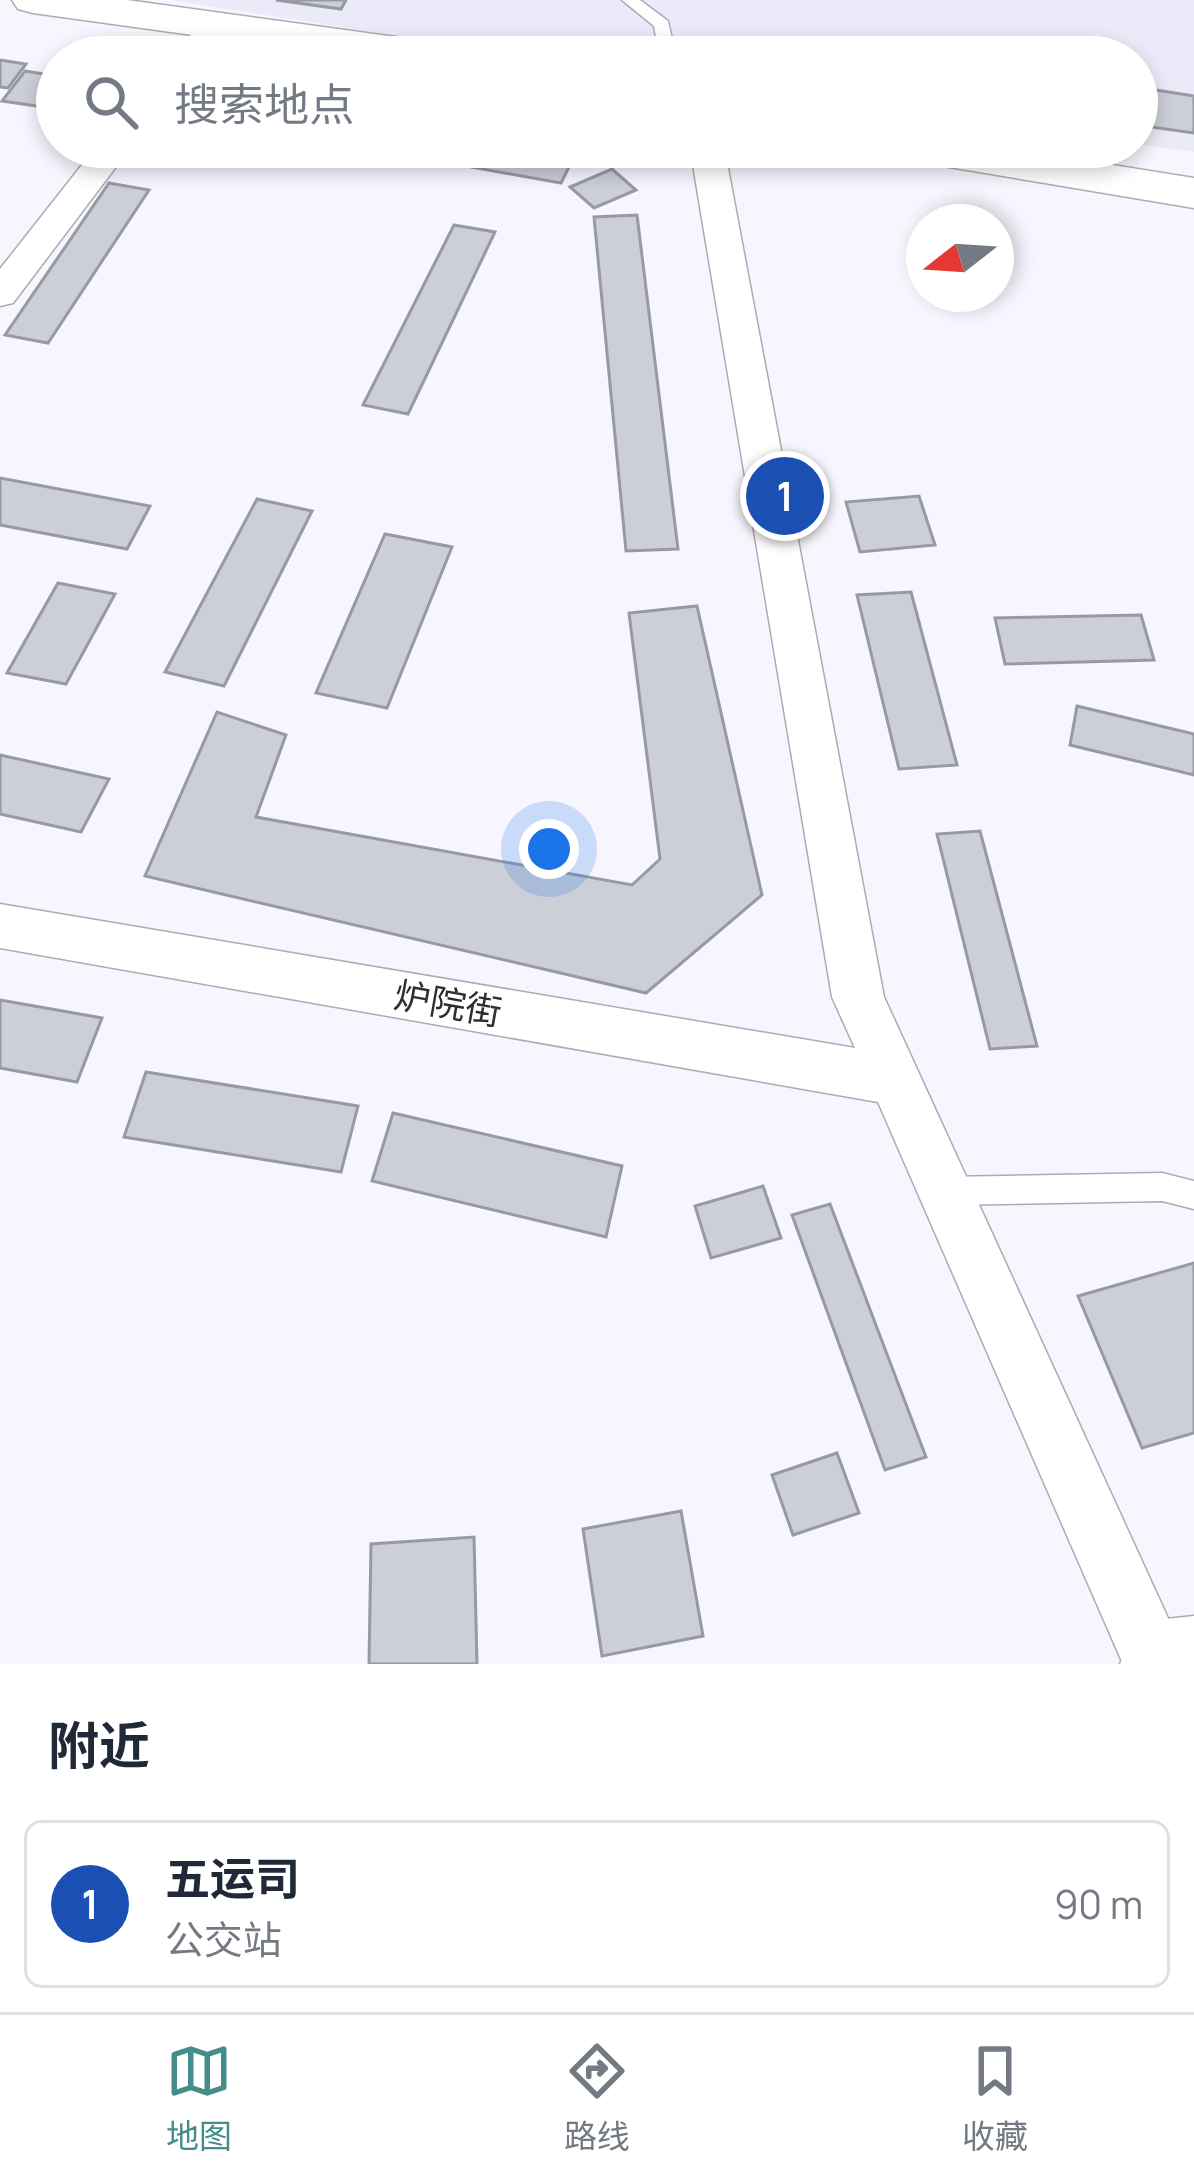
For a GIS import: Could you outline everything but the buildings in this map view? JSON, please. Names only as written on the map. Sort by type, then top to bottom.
[{"type":"main road","points":[[33,0],[98,4],[181,36]]},
{"type":"main road","points":[[0,18],[143,36]]},
{"type":"main road","points":[[1158,164],[1194,170]]},
{"type":"main road","points":[[1039,168],[1194,194]]},
{"type":"main road","points":[[1160,1664],[1194,1661]]},
{"type":"street","points":[[0,294],[98,168]]},
{"type":"street","points":[[711,168],[858,997],[1160,1664]]},
{"type":"street","name":"炉院街","points":[[0,926],[895,1080]]},
{"type":"lane","points":[[630,0],[662,25],[664,36]]},
{"type":"lane","points":[[945,1191],[1162,1187],[1194,1195]]},
{"type":"shaded area","points":[[170,0],[1194,0],[1194,152],[1158,147],[1158,36],[397,36]]},
{"type":"place","name":"五运司","points":[[785,496]]}]
